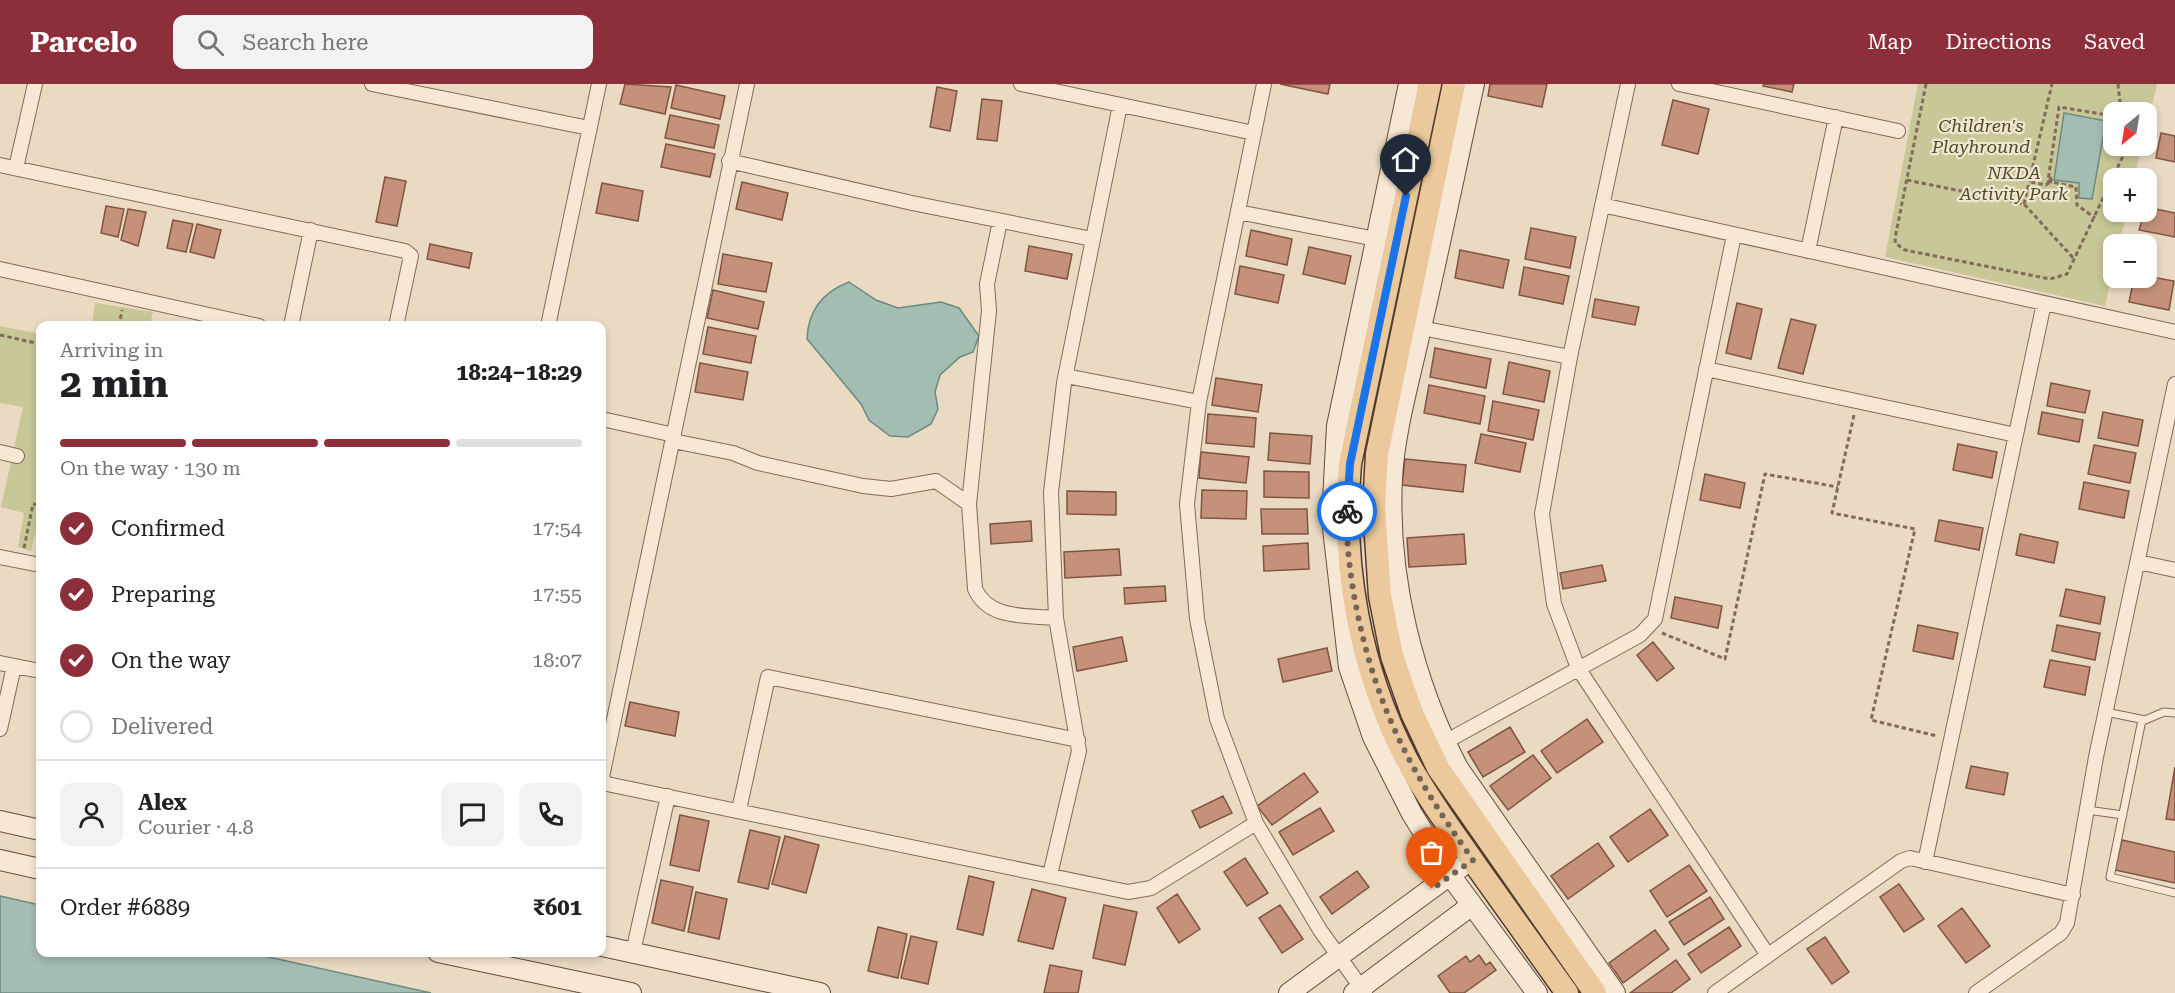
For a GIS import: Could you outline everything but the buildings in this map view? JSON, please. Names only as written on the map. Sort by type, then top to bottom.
[{"type":"main road","points":[[1430,84],[1350,464],[1348,546],[1363,639],[1381,700],[1397,740],[1422,787],[1567,993]]},
{"type":"main road","points":[[1454,84],[1377,454],[1374,507],[1380,596],[1401,685],[1438,768],[1595,993]]},
{"type":"street","points":[[16,168],[35,84]]},
{"type":"street","points":[[372,84],[589,128]]},
{"type":"street","points":[[549,321],[599,84]]},
{"type":"street","points":[[606,758],[644,566],[674,438],[729,161],[747,84]]},
{"type":"street","points":[[1022,84],[1254,133]]},
{"type":"street","points":[[1264,84],[1199,402],[1187,504],[1197,619],[1217,719],[1256,823],[1354,980]]},
{"type":"street","points":[[1409,84],[1337,426],[1332,520],[1349,667],[1373,737],[1412,814],[1450,875],[1537,993]]},
{"type":"street","points":[[1474,84],[1421,327],[1392,477],[1395,555],[1408,632],[1417,667],[1445,742],[1458,768],[1616,993]]},
{"type":"street","points":[[1628,84],[1570,357],[1542,514],[1554,604],[1578,668],[1767,954]]},
{"type":"street","points":[[1679,84],[1898,131]]},
{"type":"street","points":[[1050,875],[1079,751],[1056,618],[1051,492],[1066,376],[1120,105]]},
{"type":"street","points":[[1808,251],[1836,117]]},
{"type":"street","points":[[729,161],[999,221],[1092,239]]},
{"type":"street","points":[[0,165],[311,230],[410,254],[397,321]]},
{"type":"street","points":[[1602,205],[2175,332]]},
{"type":"street","points":[[1238,212],[1376,239]]},
{"type":"street","points":[[999,221],[987,284],[989,311],[969,504],[975,589],[980,600],[990,609],[1056,618]]},
{"type":"street","points":[[292,321],[311,230]]},
{"type":"street","points":[[1445,742],[1649,628],[1655,619],[1734,235]]},
{"type":"street","points":[[0,269],[236,321]]},
{"type":"street","points":[[1925,862],[2044,303]]},
{"type":"street","points":[[1421,327],[1570,357]]},
{"type":"street","points":[[1706,369],[2016,435]]},
{"type":"street","points":[[1066,376],[1199,402]]},
{"type":"street","points":[[1976,993],[2061,933],[2067,923],[2106,712],[2175,384]]},
{"type":"street","points":[[606,420],[733,453],[758,464],[863,486],[891,489],[936,481],[969,504]]},
{"type":"street","points":[[0,452],[17,456]]},
{"type":"street","points":[[0,557],[36,564]]},
{"type":"street","points":[[2138,562],[2175,570]]},
{"type":"street","points":[[0,663],[36,670]]},
{"type":"street","points":[[0,729],[14,666]]},
{"type":"street","points":[[739,810],[768,676],[1078,740]]},
{"type":"street","points":[[606,783],[1128,892],[1139,892],[1151,888],[1256,823]]},
{"type":"street","points":[[633,952],[668,796]]},
{"type":"street","points":[[0,821],[36,829]]},
{"type":"street","points":[[1715,993],[1901,861],[1910,858],[2073,895]]},
{"type":"street","points":[[0,860],[36,868]]},
{"type":"street","points":[[1354,980],[1450,875],[1473,860]]},
{"type":"street","points":[[1289,993],[1354,980],[1472,905]]},
{"type":"street","points":[[606,947],[820,993]]},
{"type":"street","points":[[462,957],[631,993]]},
{"type":"lane","points":[[2106,712],[2142,720],[2149,720],[2164,712],[2175,713]]},
{"type":"lane","points":[[2142,720],[2110,877],[2175,893]]},
{"type":"lane","points":[[2087,810],[2123,815]]},
{"type":"path","points":[[1926,84],[1896,233],[1895,243],[1900,248],[2050,279],[2067,274],[2076,260],[2123,156]]},
{"type":"path","points":[[2024,204],[2031,182],[2052,84]]},
{"type":"path","points":[[2118,84],[2120,102]]},
{"type":"path","points":[[2051,182],[2059,107],[2103,114]]},
{"type":"path","points":[[1907,180],[2024,204],[2076,260]]},
{"type":"path","points":[[2031,182],[2046,185],[2051,182],[2076,187],[2077,205],[2095,218]]},
{"type":"path","points":[[0,335],[36,343]]},
{"type":"path","points":[[1857,402],[1832,513],[1915,529],[1870,720],[1951,740]]},
{"type":"path","points":[[1649,628],[1725,659],[1765,474],[1838,487]]},
{"type":"path","points":[[21,562],[33,504],[36,505]]},
{"type":"green space","name":"NKDA Activity Park","points":[[1918,84],[2157,84],[2153,102],[2103,102],[2103,156],[2140,156],[2136,168],[2103,168],[2103,222],[2124,222],[2122,234],[2103,234],[2103,288],[2109,288],[2105,306],[1885,257]]},
{"type":"green space","points":[[95,303],[153,312],[151,321],[93,321]]},
{"type":"green space","points":[[0,326],[36,333],[36,531],[31,551],[18,547],[24,513],[1,507],[23,407],[0,403]]},
{"type":"shaded area","points":[[2064,113],[2103,120],[2103,138],[2092,199],[2079,198],[2079,183],[2054,180]]},
{"type":"shaded area","points":[[849,282],[876,300],[898,308],[941,302],[959,308],[979,336],[973,352],[960,357],[940,375],[935,392],[938,409],[931,424],[908,437],[890,436],[869,420],[861,404],[807,339],[810,320],[819,304],[832,291]]},
{"type":"shaded area","points":[[0,896],[36,904],[36,957],[269,957],[431,993],[0,993]]},
{"type":"way so far","points":[[1347,511],[1351,577],[1363,639],[1381,700],[1393,730],[1422,787],[1473,860],[1432,889]]},
{"type":"route","points":[[1347,511],[1350,464],[1406,196]]},
{"type":"park label","name":"Children's Playhround","points":[[1981,136]]}]
